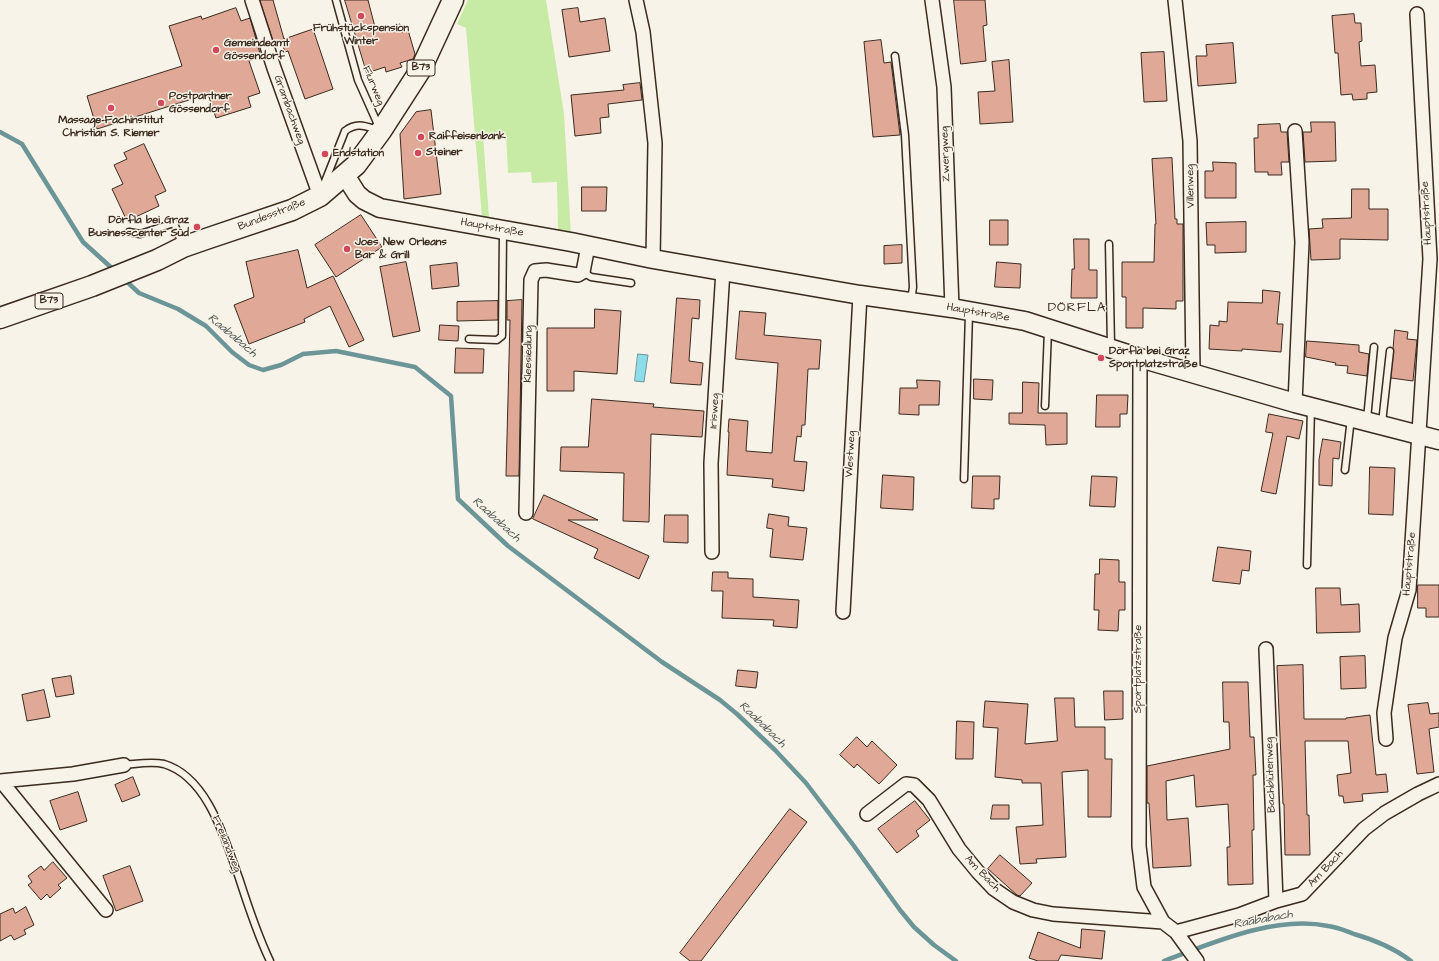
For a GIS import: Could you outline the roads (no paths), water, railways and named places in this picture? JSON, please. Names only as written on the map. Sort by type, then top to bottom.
[{"type":"main road","name":"Bundesstraße","points":[[0,318],[157,260],[183,247],[286,212],[320,196],[356,165],[382,131],[421,69],[452,0]]},
{"type":"main road","name":"Hauptstraße","points":[[345,175],[357,194],[364,200],[380,208],[653,259],[860,295],[1025,321],[1140,358],[1193,372],[1303,405],[1439,440]]},
{"type":"street","name":"Grambachweg","points":[[252,0],[274,68],[320,196]]},
{"type":"street","points":[[636,0],[643,32],[655,142],[653,259]]},
{"type":"street","name":"Zwergweg","points":[[932,0],[944,87],[961,310]]},
{"type":"street","name":"Villenweg","points":[[1175,0],[1190,141],[1193,372]]},
{"type":"street","name":"Hauptstraße","points":[[1386,739],[1384,712],[1395,638],[1409,590],[1430,259],[1417,14]]},
{"type":"street","points":[[1295,131],[1302,242],[1303,405]]},
{"type":"street","points":[[584,272],[588,246]]},
{"type":"street","name":"Kleesiedlung","points":[[526,513],[531,280],[535,272],[546,270],[578,275],[584,272]]},
{"type":"street","name":"Irisweg","points":[[712,552],[712,464],[723,270]]},
{"type":"street","name":"Westweg","points":[[842,612],[860,295]]},
{"type":"street","name":"Sportplatzstraße","points":[[1140,358],[1139,846],[1144,887],[1163,922],[1176,932],[1197,961]]},
{"type":"street","name":"Bachblütenweg","points":[[1266,649],[1276,901]]},
{"type":"street","name":"Freilandweg","points":[[1,781],[73,774],[124,766]]},
{"type":"street","name":"Freilandweg","points":[[1,781],[106,910]]},
{"type":"street","name":"Am Bach","points":[[867,814],[906,784],[914,785],[929,800],[959,849],[978,872],[994,889],[1013,902],[1033,910],[1053,914],[1163,922]]},
{"type":"street","name":"Am Bach","points":[[1176,932],[1239,915],[1276,901],[1302,894],[1364,829],[1385,813],[1439,784]]},
{"type":"lane","name":"Flurweg","points":[[336,0],[358,80],[382,131]]},
{"type":"lane","points":[[895,56],[905,135],[913,287],[911,302]]},
{"type":"lane","points":[[320,196],[345,131],[351,127],[363,125],[382,131]]},
{"type":"lane","points":[[128,232],[140,234],[174,223],[183,247]]},
{"type":"lane","points":[[469,339],[497,340],[502,336],[504,230]]},
{"type":"lane","points":[[1109,244],[1112,349]]},
{"type":"lane","points":[[584,272],[591,276],[631,283]]},
{"type":"lane","points":[[961,310],[964,479]]},
{"type":"lane","points":[[1045,406],[1048,328]]},
{"type":"lane","points":[[1366,421],[1374,347]]},
{"type":"lane","points":[[1345,470],[1366,421],[1390,351]]},
{"type":"lane","points":[[1303,405],[1307,565]]},
{"type":"lane","name":"Freilandweg","points":[[124,766],[152,762],[164,765],[186,776],[196,786],[216,817],[270,961]]},
{"type":"water","points":[[638,354],[648,355],[644,382],[635,381]]},
{"type":"waterway","name":"Raababach","points":[[0,132],[22,144],[83,242],[115,271]]},
{"type":"waterway","name":"Raababach","points":[[124,279],[139,293],[178,309],[206,326],[232,352],[249,365],[263,370],[281,365],[303,354],[336,351],[415,367],[451,396],[458,499],[508,546],[662,662],[720,700],[737,714],[775,750],[806,783],[914,927],[934,945],[956,961]]},
{"type":"waterway","name":"Raababach","points":[[1164,961],[1223,939],[1265,927],[1287,924],[1308,924],[1335,927],[1391,948],[1411,961]]},
{"type":"place","name":"Frühstückspension Winter","points":[[361,16]]},
{"type":"place","name":"Gemeindeamt Gössendorf","points":[[216,50]]},
{"type":"place","name":"Postpartner Gössendorf","points":[[161,103]]},
{"type":"place","name":"Massage-Fachinstitut Christian S. Riemer","points":[[111,108]]},
{"type":"place","name":"Raiffeisenbank","points":[[421,137]]},
{"type":"place","name":"Steiner","points":[[418,153]]},
{"type":"place","name":"Endstation","points":[[325,154]]},
{"type":"place","name":"Dörfla bei Graz Businesscenter Süd","points":[[197,227]]},
{"type":"place","name":"Joes New Orleans Bar & Grill","points":[[347,249]]},
{"type":"place","name":"Dörfla bei Graz Sportplatzstraße","points":[[1101,358]]},
{"type":"district","name":"DÖRFLA","points":[[1077,308]]}]
